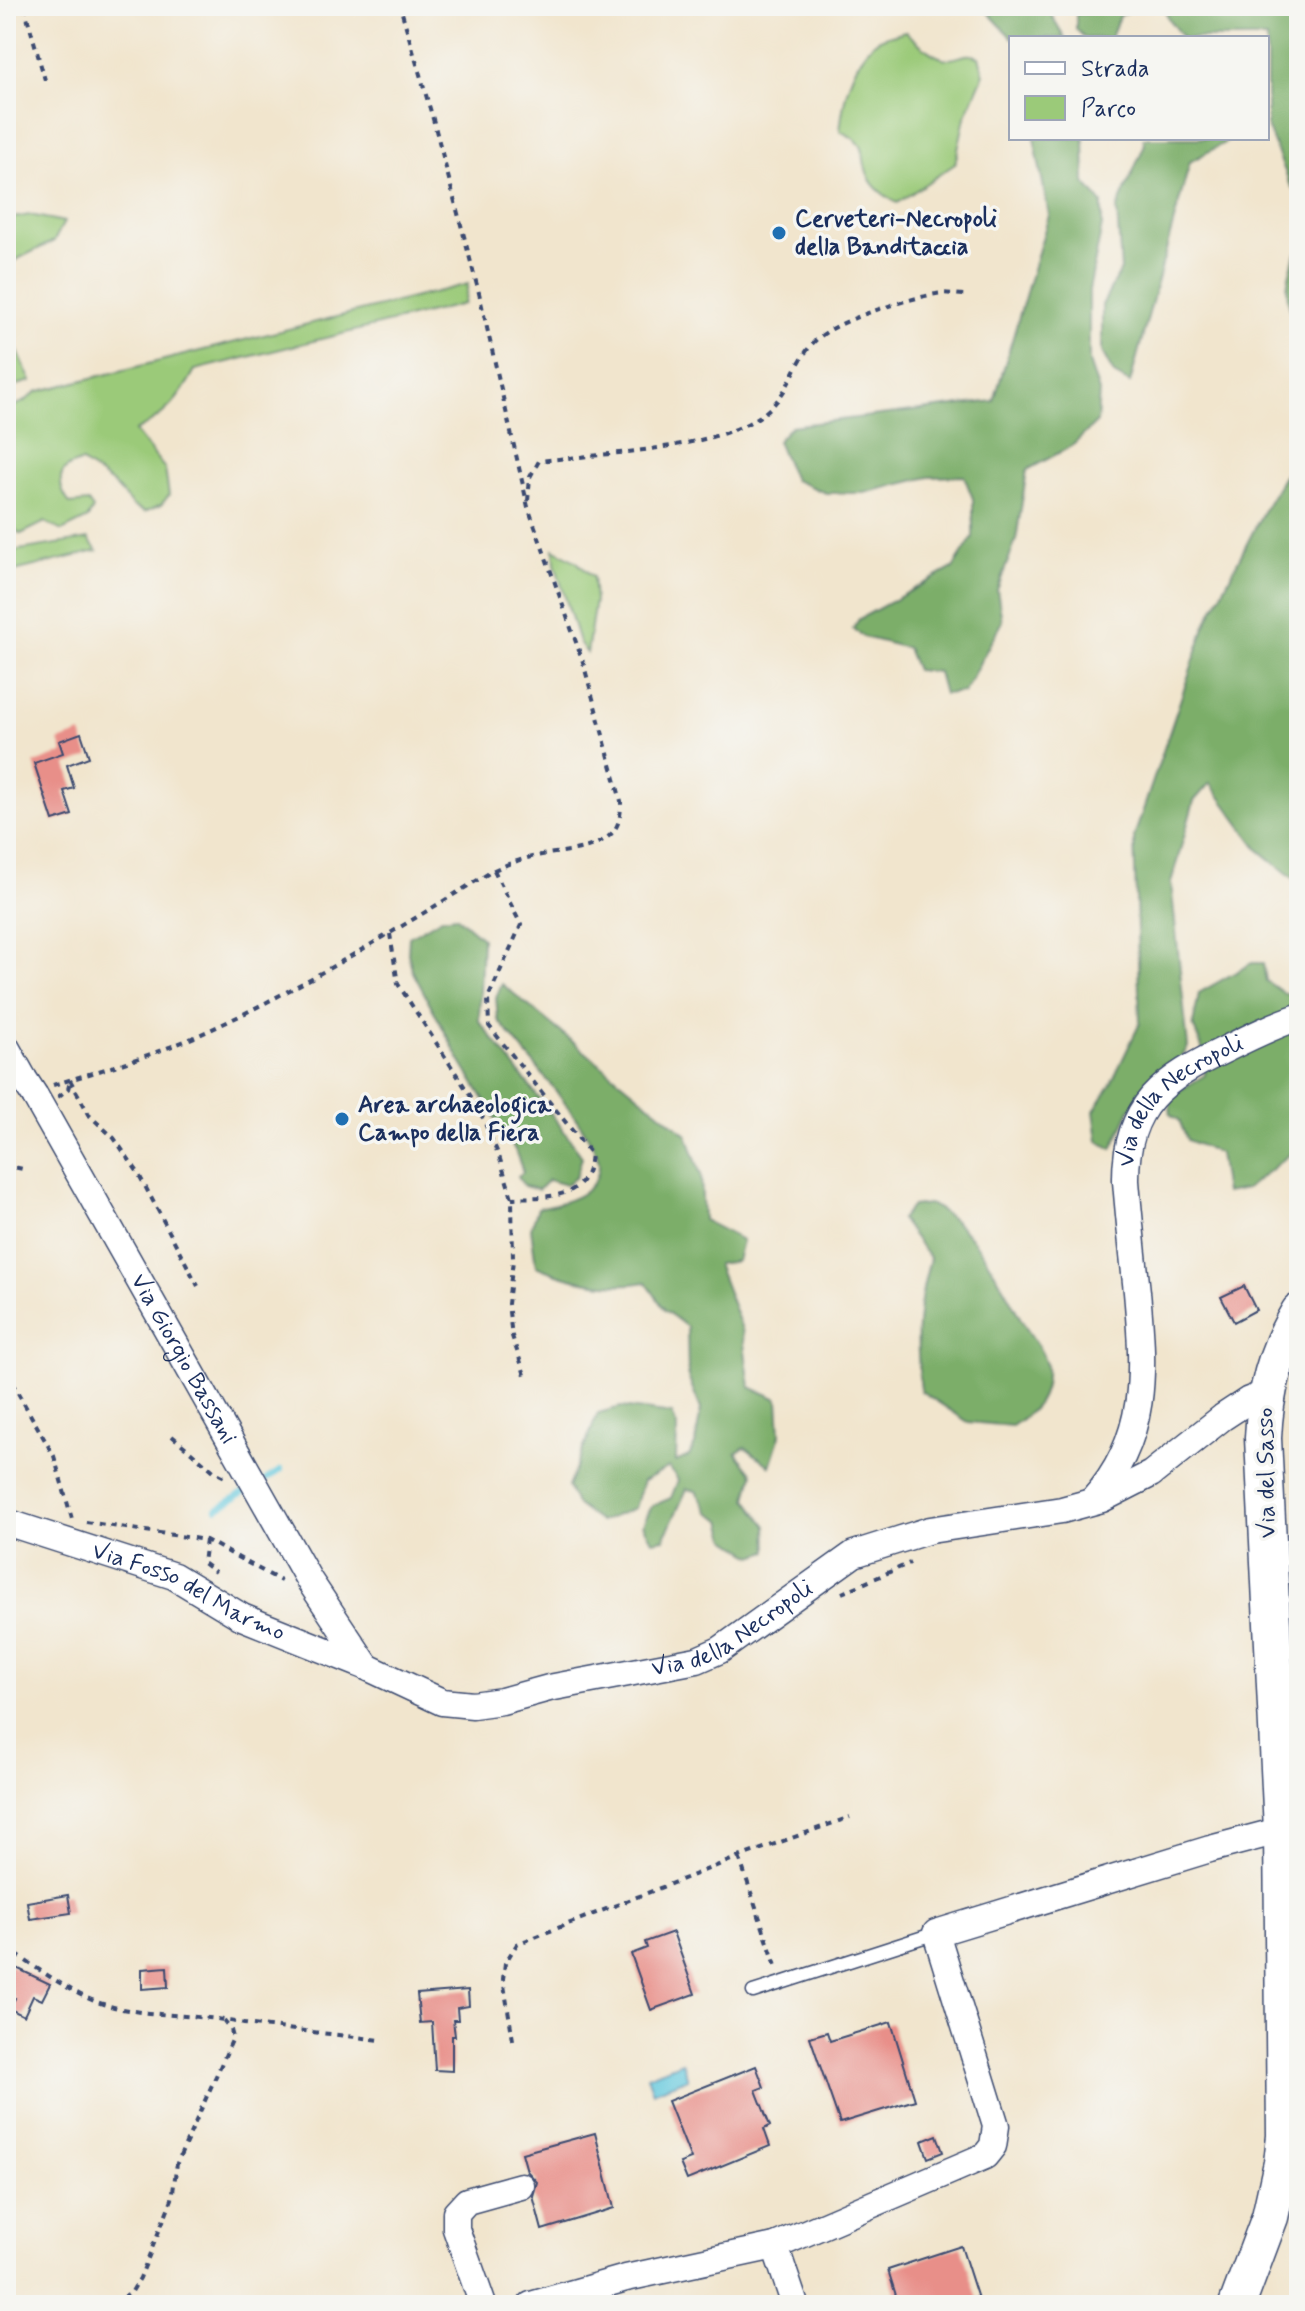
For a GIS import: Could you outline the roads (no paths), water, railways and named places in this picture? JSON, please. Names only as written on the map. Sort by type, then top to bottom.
[{"type":"street","name":"Via della Necropoli","points":[[1089,1504],[1115,1471],[1127,1448],[1138,1412],[1142,1383],[1142,1350],[1126,1181],[1126,1159],[1133,1130],[1147,1105],[1171,1078],[1264,1030],[1299,1017]]},
{"type":"street","name":"Via Giorgio Bassani","points":[[6,1047],[34,1088],[250,1478],[317,1593],[367,1667]]},
{"type":"street","name":"Via del Sasso","points":[[1237,2305],[1270,2217],[1284,2151],[1282,1830],[1263,1450],[1267,1393],[1279,1351],[1299,1312]]},
{"type":"street","name":"Via della Necropoli","points":[[367,1667],[442,1702],[473,1705],[697,1660],[720,1650],[854,1554],[930,1530],[1089,1504],[1140,1480],[1237,1408],[1267,1393]]},
{"type":"street","name":"Via Fosso del Marmo","points":[[6,1522],[174,1576],[242,1617],[367,1667]]},
{"type":"street","points":[[531,2305],[626,2278],[775,2246],[980,2159],[993,2146],[996,2126],[936,1933],[1282,1830]]},
{"type":"street","points":[[483,2305],[456,2229],[456,2213],[467,2201],[521,2186]]},
{"type":"street","points":[[775,2246],[795,2305]]},
{"type":"lane","points":[[753,1992],[936,1933]]},
{"type":"water","points":[[682,2062],[688,2078],[653,2092],[647,2076]]},
{"type":"waterway","points":[[267,1479],[281,1470]]},
{"type":"waterway","points":[[217,1509],[249,1489]]},
{"type":"place","name":"Cerveteri-Necropoli della Banditaccia","points":[[779,233]]},
{"type":"place","name":"Area archaeologica Campo della Fiera","points":[[342,1119]]}]
